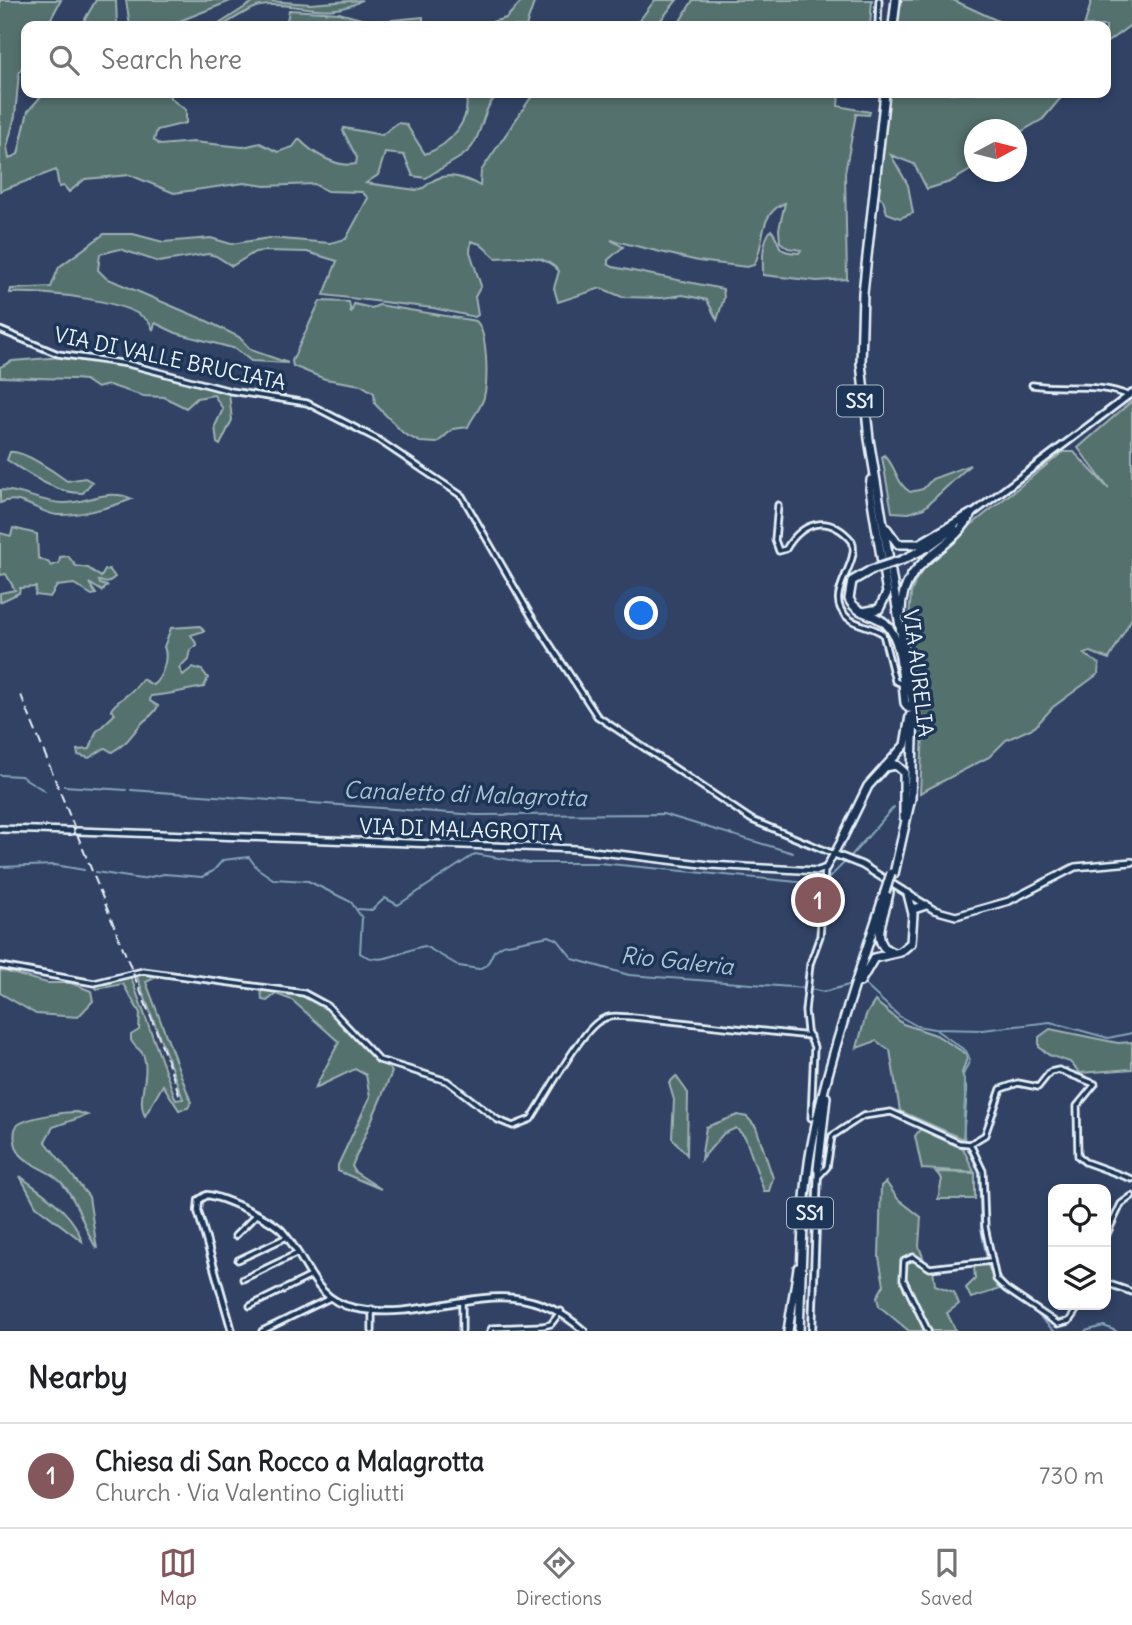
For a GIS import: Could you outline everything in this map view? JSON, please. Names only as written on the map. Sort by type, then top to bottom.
[{"type":"highway","points":[[892,21],[894,0]]},
{"type":"highway","name":"VIA AURELIA","points":[[882,98],[858,313],[859,394],[909,712],[910,763],[904,817],[893,874]]},
{"type":"highway","name":"VIA AURELIA","points":[[801,1331],[805,1226],[815,1128],[893,874],[912,789],[915,748],[912,697],[863,393],[862,312],[883,98]]},
{"type":"highway","points":[[873,466],[887,529],[898,544],[919,544],[971,514]]},
{"type":"highway","points":[[859,611],[877,610],[884,603],[887,593],[870,489],[871,480]]},
{"type":"highway","points":[[842,839],[862,796],[905,745],[909,712],[891,631],[881,621],[859,611],[849,599],[849,586],[858,576],[928,547],[971,514]]},
{"type":"highway","points":[[912,697],[901,615],[903,593],[918,567],[971,514]]},
{"type":"highway","points":[[884,767],[896,765],[904,772],[904,817]]},
{"type":"highway","points":[[887,892],[879,933],[885,948],[896,953]]},
{"type":"highway","points":[[860,978],[874,958],[905,949],[912,940],[914,907],[908,894]]},
{"type":"highway","points":[[914,907],[926,905]]},
{"type":"highway","name":"VIA AURELIA","points":[[801,1331],[812,1172],[826,1097],[853,1000]]},
{"type":"highway","points":[[818,1173],[826,1097]]},
{"type":"highway","points":[[788,1331],[805,1226]]},
{"type":"main road","name":"VIA DI MALAGROTTA","points":[[0,829],[576,849],[710,865],[825,869]]},
{"type":"main road","points":[[825,869],[842,839]]},
{"type":"main road","points":[[834,854],[862,865],[908,894]]},
{"type":"main road","points":[[926,905],[947,915],[966,916],[1009,901],[1075,867],[1132,862]]},
{"type":"street","points":[[879,0],[879,21]]},
{"type":"street","name":"VIA DI VALLE BRUCIATA","points":[[0,330],[58,354],[128,363],[231,391],[307,403],[383,442],[462,496],[530,614],[597,716],[748,817],[834,854]]},
{"type":"street","points":[[1032,385],[1096,388],[1130,395]]},
{"type":"street","points":[[971,514],[1130,395]]},
{"type":"street","points":[[778,505],[775,541],[780,551],[786,549],[793,536],[802,529],[816,524],[838,530],[851,539],[854,552],[839,591],[842,608],[851,619],[883,634],[895,681],[902,684]]},
{"type":"street","points":[[811,1118],[814,1047],[806,1021],[806,997],[812,956],[820,936],[825,869]]},
{"type":"street","points":[[0,966],[94,983],[143,971],[304,993],[328,1006],[379,1060],[447,1081],[498,1120],[513,1126],[531,1119],[555,1078],[592,1027],[608,1017],[810,1036]]},
{"type":"street","points":[[968,1144],[986,1134],[996,1097],[1002,1089],[1018,1083],[1038,1087],[1050,1072],[1064,1070],[1095,1084],[1077,1106],[1078,1156],[1085,1162],[1132,1179]]},
{"type":"street","points":[[812,1331],[818,1173],[827,1164],[832,1136],[866,1115],[897,1113],[968,1144],[983,1172],[984,1222],[989,1261],[1000,1285],[1056,1324],[1069,1322],[1077,1310]]},
{"type":"street","points":[[818,1173],[827,1164]]},
{"type":"street","points":[[232,1331],[198,1205],[202,1197],[210,1195],[275,1225],[298,1252],[309,1277],[330,1298],[353,1307],[406,1309],[494,1296],[535,1301],[561,1311],[584,1331]]},
{"type":"street","points":[[1111,1224],[1119,1206],[1132,1196]]},
{"type":"street","points":[[235,1236],[255,1216]]},
{"type":"street","points":[[238,1261],[287,1237]]},
{"type":"street","points":[[243,1279],[298,1252]]},
{"type":"street","points":[[928,1331],[902,1277],[904,1261],[913,1257],[930,1268],[989,1261]]},
{"type":"street","points":[[250,1306],[309,1277]]},
{"type":"street","points":[[1111,1285],[1132,1292]]},
{"type":"street","points":[[262,1331],[330,1298]]},
{"type":"street","points":[[463,1301],[463,1331]]},
{"type":"street","points":[[372,1309],[372,1331]]},
{"type":"street","points":[[490,1331],[491,1328],[551,1324],[561,1311]]},
{"type":"green space","points":[[0,0],[61,0],[50,21],[21,21],[21,69],[15,116],[7,147],[9,159],[18,154],[28,111],[40,98],[170,98],[186,110],[186,123],[157,130],[154,140],[160,145],[193,142],[243,147],[260,143],[278,152],[293,147],[299,139],[325,158],[348,165],[356,164],[357,158],[343,131],[344,128],[382,135],[397,123],[406,124],[425,154],[451,138],[457,130],[466,113],[466,98],[495,98],[487,109],[473,145],[460,157],[426,178],[413,176],[404,155],[385,153],[378,175],[366,183],[416,190],[449,176],[469,180],[480,186],[481,171],[531,98],[839,98],[838,106],[870,112],[869,115],[856,114],[845,173],[847,279],[817,281],[763,275],[764,246],[771,230],[781,249],[799,253],[801,250],[788,248],[780,242],[779,229],[785,203],[770,214],[758,257],[754,265],[747,267],[698,261],[611,240],[623,247],[608,260],[608,264],[613,267],[723,289],[724,298],[717,320],[707,300],[683,295],[662,298],[622,297],[601,288],[558,302],[554,288],[559,271],[552,265],[529,257],[496,258],[480,244],[471,241],[470,252],[481,286],[475,297],[478,315],[475,317],[433,308],[324,295],[337,261],[307,252],[255,252],[232,266],[208,254],[159,262],[120,249],[100,254],[98,270],[106,278],[207,321],[239,337],[251,350],[288,363],[251,361],[236,349],[176,333],[155,323],[153,330],[146,319],[112,304],[65,296],[10,293],[11,289],[51,287],[59,267],[104,234],[133,234],[163,242],[211,238],[231,244],[269,238],[330,243],[346,239],[368,198],[362,192],[327,191],[314,184],[265,186],[244,183],[174,193],[130,175],[85,179],[69,192],[64,186],[59,187],[56,170],[0,191]]},
{"type":"green space","points":[[96,0],[116,0],[117,21],[84,21]]},
{"type":"green space","points":[[126,0],[233,0],[180,21],[129,21]]},
{"type":"green space","points":[[256,0],[310,4],[362,0],[350,6],[324,10],[286,5],[260,6],[230,21],[224,21]]},
{"type":"green space","points":[[523,0],[535,0],[528,21],[495,21],[506,18]]},
{"type":"green space","points":[[655,0],[677,0],[660,21],[639,21]]},
{"type":"green space","points":[[693,0],[872,0],[870,21],[680,21]]},
{"type":"green space","points":[[900,0],[953,0],[998,21],[898,21]]},
{"type":"green space","points":[[1092,0],[1132,0],[1132,24],[1111,39],[1111,21],[1086,21]]},
{"type":"green space","points":[[289,10],[339,13],[368,21],[287,21]]},
{"type":"green space","points":[[423,17],[423,21],[382,21]]},
{"type":"green space","points":[[888,98],[1061,98],[1043,119],[1027,128],[1027,119],[964,119],[964,174],[950,182],[927,189],[914,164],[891,155],[908,185],[913,213],[900,218],[887,213],[883,200],[878,196]]},
{"type":"green space","points":[[320,301],[349,302],[351,313],[354,304],[372,308],[379,305],[476,321],[485,346],[486,380],[483,401],[468,427],[453,429],[437,443],[420,442],[404,434],[375,404],[374,393],[361,385],[325,379],[293,366],[292,361]]},
{"type":"green space","points":[[62,357],[128,365],[229,393],[232,420],[220,445],[217,443],[215,426],[223,409],[214,395],[197,398],[186,408],[164,397],[143,396],[109,385],[97,388],[85,380],[0,377],[0,367],[12,361]]},
{"type":"green space","points":[[1132,401],[1132,618],[1109,659],[1090,652],[1084,654],[1099,664],[1098,674],[1053,707],[1035,727],[1006,740],[989,757],[920,793],[923,732],[909,619],[911,593],[916,580],[951,541],[1063,452],[1074,452],[1109,489],[1078,448]]},
{"type":"green space","points":[[10,452],[31,458],[67,481],[85,478],[92,482],[83,493],[53,487],[7,460]]},
{"type":"green space","points":[[884,455],[901,484],[910,492],[923,489],[932,479],[970,465],[924,508],[909,513],[892,512],[882,457]]},
{"type":"green space","points":[[0,490],[56,502],[72,503],[106,495],[132,499],[95,510],[57,515],[15,500],[0,503]]},
{"type":"green space","points":[[13,528],[37,534],[38,558],[51,566],[59,563],[60,557],[68,556],[76,566],[88,568],[101,577],[105,570],[109,569],[115,577],[107,583],[99,581],[107,586],[102,591],[89,583],[96,594],[92,595],[74,584],[57,586],[50,597],[35,595],[36,587],[20,588],[19,593],[0,602],[0,593],[15,590],[6,574],[0,575],[0,533],[11,536]]},
{"type":"green space","points":[[200,626],[204,631],[191,635],[197,645],[190,650],[188,659],[179,668],[183,675],[193,667],[202,670],[208,678],[204,687],[151,696],[150,701],[158,706],[122,745],[112,752],[105,748],[89,758],[78,755],[77,750],[90,749],[96,732],[115,714],[111,710],[113,706],[142,679],[153,685],[159,678],[164,668],[164,647],[171,628]]},
{"type":"green space","points":[[0,970],[47,983],[71,983],[91,991],[93,1001],[78,1017],[36,1014],[0,993]]},
{"type":"green space","points":[[144,973],[157,977],[146,982],[191,1102],[188,1108],[179,1110],[163,1085],[145,1116],[142,1102],[145,1072],[143,1054],[131,1040],[131,1035],[139,1030],[140,1013],[123,984],[97,989],[93,985],[106,984],[130,975],[176,1100],[183,1099],[136,974]]},
{"type":"green space","points":[[261,988],[315,1001],[334,1016],[370,1055],[392,1072],[352,1166],[355,1172],[381,1189],[338,1171],[338,1165],[370,1097],[366,1075],[355,1069],[315,1088],[339,1042],[292,1000],[276,994],[267,1001],[262,1000]]},
{"type":"green space","points":[[875,1001],[903,1024],[936,1035],[968,1055],[962,1073],[967,1091],[963,1139],[900,1111],[890,1050],[876,1041],[857,1048],[866,1015]]},
{"type":"green space","points":[[1050,1029],[1118,1043],[1132,1042],[1132,1069],[1080,1073],[1070,1062],[1049,1055],[1039,1047],[1039,1037]]},
{"type":"green space","points":[[676,1076],[688,1093],[687,1155],[672,1138],[674,1100],[669,1083]]},
{"type":"green space","points":[[77,1112],[87,1115],[53,1127],[45,1141],[89,1197],[97,1249],[67,1190],[57,1178],[24,1158],[18,1151],[15,1139],[17,1126],[24,1121]]},
{"type":"green space","points":[[738,1115],[747,1117],[756,1127],[773,1178],[769,1191],[764,1191],[745,1137],[736,1128],[723,1134],[701,1160],[706,1127]]},
{"type":"green space","points":[[922,1127],[963,1148],[974,1172],[922,1169],[915,1136]]},
{"type":"green space","points":[[936,1172],[975,1173],[975,1199],[938,1199],[942,1179]]},
{"type":"green space","points":[[20,1176],[64,1212],[78,1230],[82,1241],[36,1206]]},
{"type":"green space","points":[[886,1182],[898,1199],[921,1217],[919,1246],[925,1263],[909,1256],[901,1262],[903,1283],[926,1331],[909,1331],[879,1306],[877,1297],[884,1285],[879,1257],[881,1186]]},
{"type":"green space","points":[[913,1258],[925,1269],[933,1269],[935,1285],[954,1292],[959,1304],[947,1313],[956,1331],[929,1331],[903,1274],[906,1260]]},
{"type":"green space","points":[[987,1264],[1000,1289],[971,1298],[966,1288],[975,1279],[974,1266]]},
{"type":"waterway","name":"Canaletto di Malagrotta","points":[[0,775],[21,776],[45,791]]},
{"type":"waterway","name":"Canaletto di Malagrotta","points":[[64,786],[126,790]]},
{"type":"waterway","name":"Canaletto di Malagrotta","points":[[131,790],[477,815],[663,814],[793,853]]},
{"type":"waterway","points":[[850,857],[894,807]]},
{"type":"waterway","points":[[358,909],[372,910],[385,898],[398,905],[475,854],[529,863],[599,863],[818,884],[829,878],[847,860]]},
{"type":"waterway","name":"Rio Galeria","points":[[96,872],[141,879],[164,874],[202,877],[213,871],[223,860],[249,857],[257,868],[273,879],[308,881],[351,902],[362,918],[360,953],[376,959],[425,946],[459,966],[479,969],[487,965],[494,951],[503,945],[549,936],[558,940],[573,959],[629,975],[805,988]]},
{"type":"waterway","name":"Rio Galeria","points":[[0,867],[55,865],[84,870]]},
{"type":"waterway","name":"Rio Galeria","points":[[810,989],[824,992],[852,984]]},
{"type":"waterway","name":"Rio Galeria","points":[[865,985],[899,1016],[917,1026],[983,1030],[1050,1022],[1108,1038],[1132,1033]]},
{"type":"waterway","points":[[936,1030],[966,1051],[970,1060],[963,1075],[965,1142]]},
{"type":"waterway","points":[[966,1146],[979,1172],[981,1228],[987,1260]]},
{"type":"waterway","points":[[988,1263],[997,1287],[1036,1313],[1054,1331]]},
{"type":"waterway","points":[[1085,1331],[1104,1326],[1116,1331]]},
{"type":"railway","points":[[21,695],[156,1030],[181,1099]]},
{"type":"place","name":"Chiesa di San Rocco a Malagrotta","points":[[818,900]]}]
